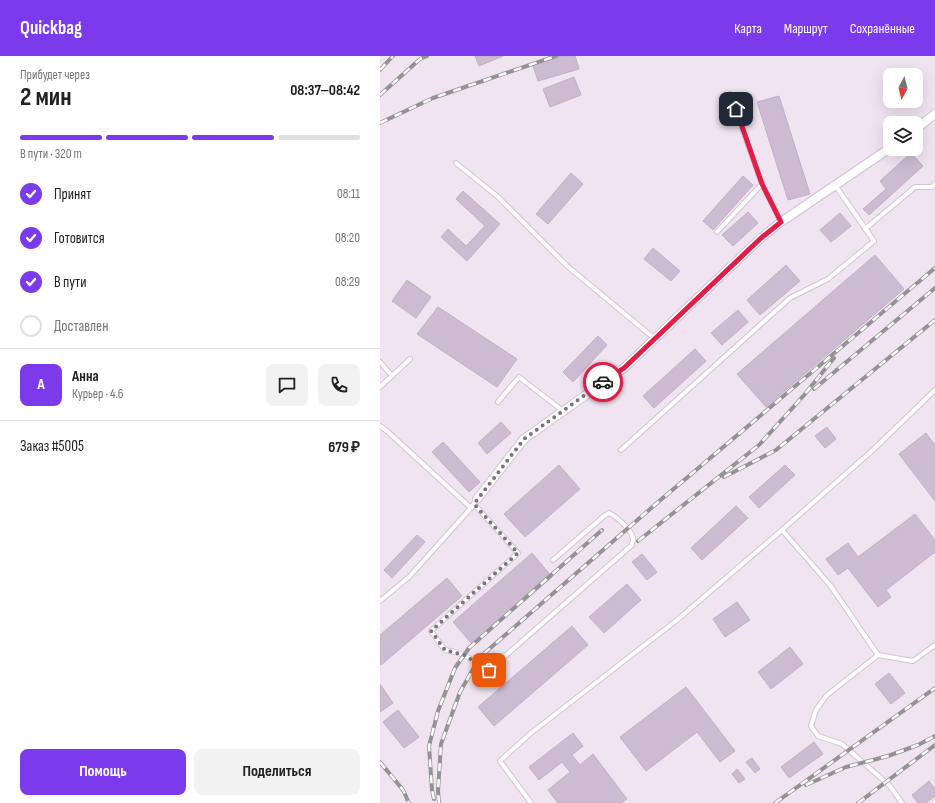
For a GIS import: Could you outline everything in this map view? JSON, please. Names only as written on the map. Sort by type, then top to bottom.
[{"type":"street","points":[[923,123],[935,114]]},
{"type":"street","points":[[474,504],[524,439],[624,368],[761,238],[781,222],[883,153]]},
{"type":"lane","points":[[730,94],[762,184],[781,222]]},
{"type":"lane","points":[[456,163],[498,197],[566,264],[655,339]]},
{"type":"lane","points":[[717,232],[762,184]]},
{"type":"lane","points":[[865,229],[915,187],[932,187],[935,184]]},
{"type":"lane","points":[[621,450],[790,298],[828,279],[874,241],[835,185]]},
{"type":"lane","points":[[380,387],[410,359]]},
{"type":"lane","points":[[380,362],[392,376]]},
{"type":"lane","points":[[498,402],[520,377],[563,411]]},
{"type":"lane","points":[[531,803],[500,760],[677,620],[874,449],[935,390]]},
{"type":"lane","points":[[380,426],[474,504],[518,553],[431,631],[445,650],[464,655],[489,670],[632,545],[634,539],[632,533],[614,515],[609,513],[553,560]]},
{"type":"lane","points":[[380,601],[408,577],[474,504]]},
{"type":"lane","points":[[782,530],[830,585],[878,655],[913,661],[935,645]]},
{"type":"lane","points":[[878,655],[826,696],[816,710],[812,726],[818,736],[842,744],[890,786],[902,803]]},
{"type":"building","points":[[475,56],[503,56],[479,66]]},
{"type":"building","points":[[557,56],[575,56],[579,69],[538,81],[532,63]]},
{"type":"building","points":[[574,77],[581,95],[550,107],[543,89]]},
{"type":"building","points":[[779,96],[810,194],[788,200],[757,102]]},
{"type":"building","points":[[908,156],[914,156],[923,166],[869,215],[863,209],[886,189],[880,181]]},
{"type":"building","points":[[571,173],[583,184],[548,224],[536,214]]},
{"type":"building","points":[[743,176],[753,185],[713,230],[703,221]]},
{"type":"building","points":[[463,191],[500,224],[467,261],[441,237],[448,229],[466,246],[485,226],[456,199]]},
{"type":"building","points":[[748,212],[758,223],[733,246],[722,235]]},
{"type":"building","points":[[840,213],[851,226],[831,242],[820,230]]},
{"type":"building","points":[[653,248],[680,271],[671,281],[644,259]]},
{"type":"building","points":[[875,255],[904,289],[766,407],[737,374]]},
{"type":"building","points":[[786,265],[800,281],[760,315],[747,300]]},
{"type":"building","points":[[407,280],[431,297],[416,318],[392,301]]},
{"type":"building","points":[[438,307],[517,359],[497,387],[417,334]]},
{"type":"building","points":[[738,310],[748,322],[722,345],[711,333]]},
{"type":"building","points":[[598,336],[607,345],[573,382],[563,372]]},
{"type":"building","points":[[695,349],[706,361],[654,408],[643,396]]},
{"type":"building","points":[[501,422],[511,433],[487,454],[478,443]]},
{"type":"building","points":[[827,427],[836,439],[825,448],[815,436]]},
{"type":"building","points":[[926,433],[935,445],[935,501],[899,454]]},
{"type":"building","points":[[443,442],[480,482],[469,492],[432,452]]},
{"type":"building","points":[[559,465],[580,489],[525,537],[504,514]]},
{"type":"building","points":[[785,465],[795,475],[759,508],[749,497]]},
{"type":"building","points":[[736,506],[748,518],[702,560],[691,548]]},
{"type":"building","points":[[915,514],[935,540],[935,552],[886,590],[891,597],[878,607],[848,568],[838,575],[826,559],[848,543],[858,557]]},
{"type":"building","points":[[417,535],[425,542],[392,578],[384,570]]},
{"type":"building","points":[[532,553],[552,577],[473,645],[453,622]]},
{"type":"building","points":[[642,554],[657,572],[647,580],[632,562]]},
{"type":"building","points":[[447,578],[462,596],[381,665],[380,635]]},
{"type":"building","points":[[627,584],[641,600],[604,633],[589,617]]},
{"type":"building","points":[[737,602],[750,620],[725,637],[713,619]]},
{"type":"building","points":[[572,626],[588,645],[494,726],[478,707]]},
{"type":"building","points":[[790,647],[803,664],[771,689],[758,672]]},
{"type":"building","points":[[889,673],[905,693],[891,704],[875,684]]},
{"type":"building","points":[[380,684],[393,703],[380,712]]},
{"type":"building","points":[[686,687],[735,751],[720,762],[697,732],[646,771],[620,737]]},
{"type":"building","points":[[398,710],[419,737],[404,748],[383,722]]},
{"type":"building","points":[[573,733],[583,746],[572,755],[580,765],[593,754],[627,799],[621,803],[558,803],[548,790],[570,772],[562,762],[539,780],[529,767]]},
{"type":"building","points":[[814,742],[823,754],[789,778],[781,767]]},
{"type":"building","points":[[752,758],[760,769],[755,773],[746,762]]},
{"type":"building","points":[[737,769],[745,779],[739,783],[732,774]]},
{"type":"building","points":[[929,781],[935,789],[935,796],[926,803],[918,803],[912,795]]},
{"type":"railway","points":[[380,70],[393,56]]},
{"type":"railway","points":[[380,95],[420,59],[427,56]]},
{"type":"railway","points":[[380,123],[433,98],[556,56]]},
{"type":"railway","points":[[439,803],[438,791],[441,744],[460,692],[480,657],[657,503],[935,268]]},
{"type":"railway","points":[[814,389],[935,288]]},
{"type":"railway","points":[[724,477],[776,450],[935,320]]},
{"type":"railway","points":[[638,541],[759,445],[805,394],[834,358]]},
{"type":"railway","points":[[434,799],[429,746],[438,711],[455,668],[469,648],[602,530]]},
{"type":"railway","points":[[775,803],[935,688]]},
{"type":"railway","points":[[806,785],[846,767],[888,756],[918,745],[935,736]]},
{"type":"railway","points":[[858,803],[935,745]]},
{"type":"railway","points":[[380,762],[403,790],[409,803]]},
{"type":"way so far","points":[[489,670],[464,655],[445,650],[431,631],[518,553],[474,504],[524,439],[603,382]]},
{"type":"route","points":[[603,382],[624,368],[761,238],[781,222],[762,184],[736,109]]}]
